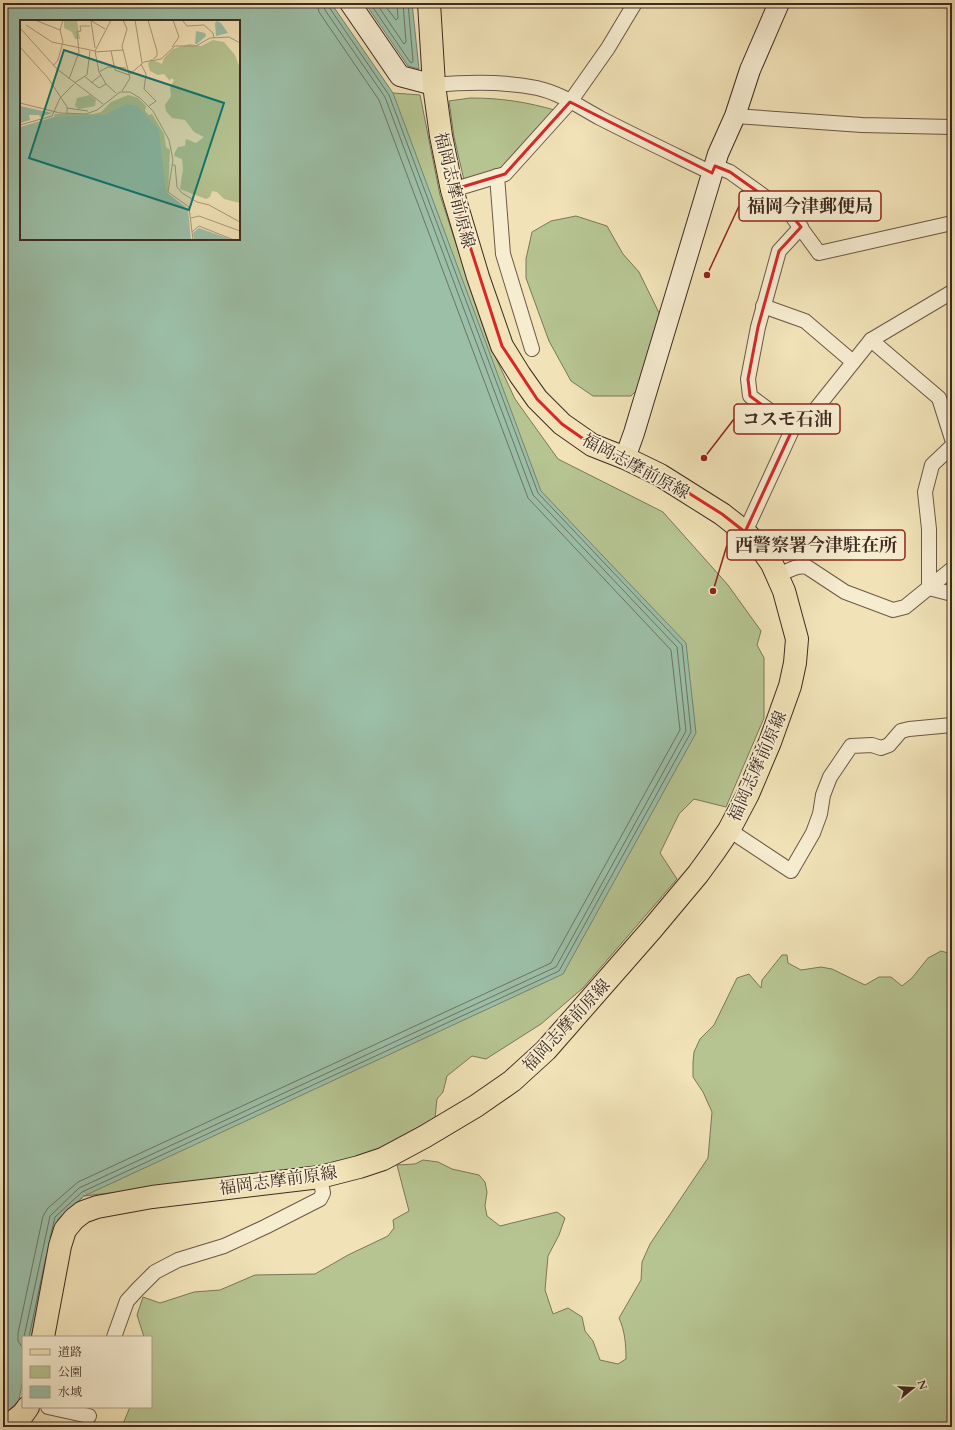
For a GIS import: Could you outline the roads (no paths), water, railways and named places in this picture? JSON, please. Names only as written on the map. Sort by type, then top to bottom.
[{"type":"main road","name":"福岡志摩前原線","points":[[43,1336],[60,1246],[65,1230],[74,1219],[84,1212],[97,1206],[152,1197],[320,1177],[359,1167],[383,1159],[424,1137],[476,1106],[512,1081],[546,1050],[597,993],[698,874],[729,830],[748,794],[770,742],[790,686],[795,663],[797,639],[788,603],[778,576],[763,551],[745,532],[722,514],[693,495],[625,458],[592,445],[562,424],[537,399],[502,346],[478,277],[452,190],[441,136],[434,85],[430,3]]},
{"type":"main road","points":[[6,1427],[23,1414],[27,1408]]},
{"type":"street","points":[[350,3],[400,76],[434,85],[471,82],[500,84],[537,88],[558,94],[570,102],[713,170],[730,172],[792,216],[819,253],[952,223]]},
{"type":"street","points":[[452,190],[505,174],[570,102],[608,48],[635,3]]},
{"type":"street","points":[[625,458],[634,433],[718,154],[735,116],[750,70],[779,3]]},
{"type":"street","points":[[735,116],[862,125],[952,127]]},
{"type":"street","points":[[497,176],[503,254],[532,349]]},
{"type":"street","points":[[793,428],[750,396],[748,379],[763,306],[780,250],[801,227]]},
{"type":"street","points":[[745,532],[793,428],[803,425],[871,340],[952,292]]},
{"type":"street","points":[[763,306],[805,321],[853,362]]},
{"type":"street","points":[[871,340],[939,398],[952,439]]},
{"type":"street","points":[[929,588],[929,529],[925,492],[932,465],[952,446]]},
{"type":"street","points":[[778,576],[790,569],[800,566],[807,567],[845,592],[893,610],[905,607],[952,569]]},
{"type":"street","points":[[929,588],[952,594]]},
{"type":"street","points":[[729,830],[791,871],[813,833],[820,814],[823,795],[830,777],[851,746],[872,745],[882,748],[889,745],[900,732],[909,729],[952,725]]},
{"type":"street","points":[[114,1336],[127,1302],[155,1272],[178,1260],[224,1246],[320,1199],[323,1193],[320,1177]]},
{"type":"street","points":[[52,1408],[90,1417]]},
{"type":"water","points":[[3,3],[331,3],[393,93],[541,491],[686,643],[696,733],[563,974],[84,1196],[58,1219],[32,1336],[22,1336],[22,1384],[19,1400],[3,1416]]},
{"type":"water","points":[[365,3],[412,3],[419,69],[408,66]]},
{"type":"place","name":"福岡今津郵便局","points":[[707,275]]},
{"type":"place","name":"コスモ石油","points":[[704,458]]},
{"type":"place","name":"西警察署今津駐在所","points":[[713,591]]}]
